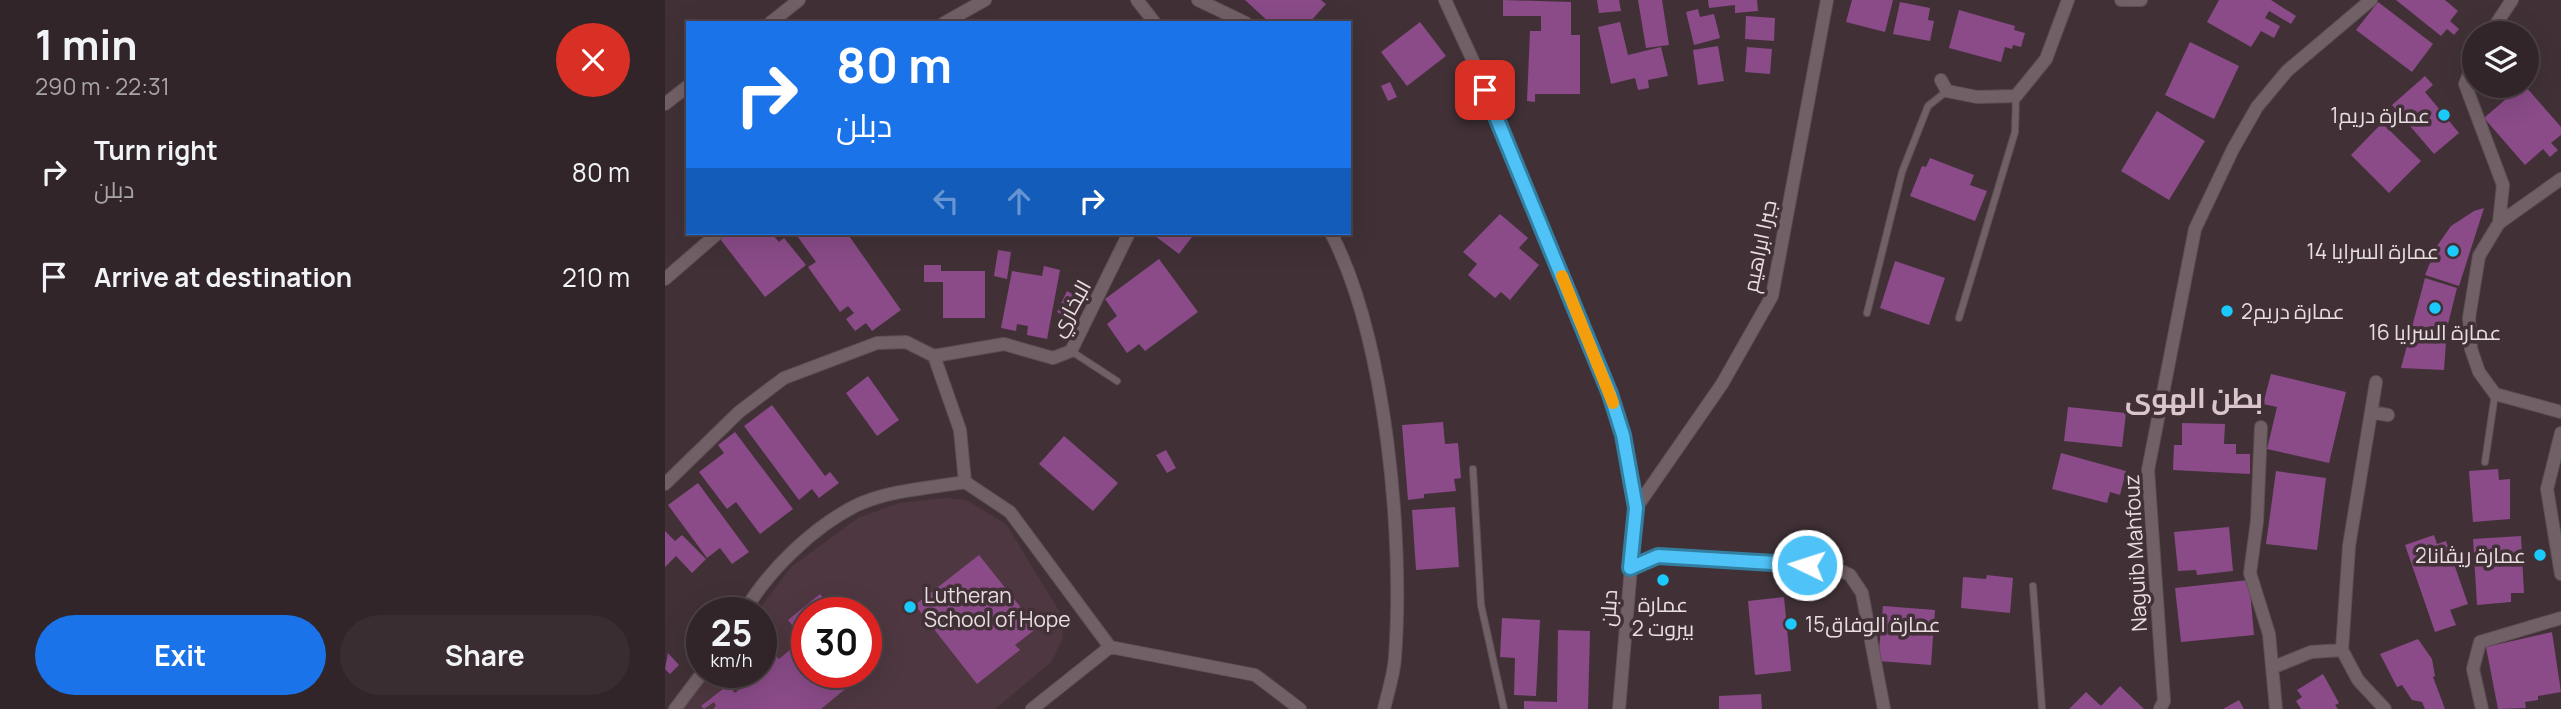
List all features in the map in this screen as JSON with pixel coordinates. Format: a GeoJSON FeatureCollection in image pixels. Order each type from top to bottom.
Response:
{"type":"FeatureCollection","features":[{"type":"Feature","properties":{"kind":"street"},"geometry":{"type":"LineString","coordinates":[[773,21],[799,0]]}},
{"type":"Feature","properties":{"kind":"street"},"geometry":{"type":"LineString","coordinates":[[948,21],[985,0]]}},
{"type":"Feature","properties":{"kind":"street"},"geometry":{"type":"LineString","coordinates":[[1137,0],[1153,21]]}},
{"type":"Feature","properties":{"kind":"street"},"geometry":{"type":"LineString","coordinates":[[1198,0],[1242,21]]}},
{"type":"Feature","properties":{"kind":"street","name":"دبلن"},"geometry":{"type":"LineString","coordinates":[[1445,0],[1475,65],[1610,394],[1623,435],[1636,508],[1619,709]]}},
{"type":"Feature","properties":{"kind":"street","name":"جبرا ابراهيم"},"geometry":{"type":"LineString","coordinates":[[1636,508],[1723,384],[1772,296],[1827,0]]}},
{"type":"Feature","properties":{"kind":"street"},"geometry":{"type":"LineString","coordinates":[[1944,85],[1977,97],[2016,96],[2046,60],[2068,0]]}},
{"type":"Feature","properties":{"kind":"street"},"geometry":{"type":"LineString","coordinates":[[2121,0],[2141,0]]}},
{"type":"Feature","properties":{"kind":"street","name":"Naguib Mahfouz"},"geometry":{"type":"LineString","coordinates":[[2160,709],[2164,701],[2148,470],[2195,229],[2257,107],[2287,71],[2371,0]]}},
{"type":"Feature","properties":{"kind":"street"},"geometry":{"type":"LineString","coordinates":[[2498,21],[2512,0]]}},
{"type":"Feature","properties":{"kind":"street"},"geometry":{"type":"LineString","coordinates":[[665,104],[686,88]]}},
{"type":"Feature","properties":{"kind":"street"},"geometry":{"type":"LineString","coordinates":[[2470,98],[2503,185],[2499,223]]}},
{"type":"Feature","properties":{"kind":"street"},"geometry":{"type":"LineString","coordinates":[[2561,179],[2499,223],[2479,256],[2469,318],[2470,349],[2479,372],[2495,394],[2561,412]]}},
{"type":"Feature","properties":{"kind":"street"},"geometry":{"type":"LineString","coordinates":[[665,279],[716,235]]}},
{"type":"Feature","properties":{"kind":"street","name":"البخاري"},"geometry":{"type":"LineString","coordinates":[[934,356],[1004,344],[1053,358],[1072,351],[1128,235]]}},
{"type":"Feature","properties":{"kind":"street"},"geometry":{"type":"LineString","coordinates":[[1332,235],[1340,251],[1363,323],[1391,479],[1397,582],[1395,660],[1384,709]]}},
{"type":"Feature","properties":{"kind":"street"},"geometry":{"type":"LineString","coordinates":[[665,484],[739,412],[784,378],[877,343],[906,342],[934,356],[960,430],[965,482]]}},
{"type":"Feature","properties":{"kind":"street"},"geometry":{"type":"LineString","coordinates":[[2376,382],[2349,546],[2342,650],[2358,680],[2385,709]]}},
{"type":"Feature","properties":{"kind":"street"},"geometry":{"type":"LineString","coordinates":[[2371,412],[2388,415]]}},
{"type":"Feature","properties":{"kind":"street"},"geometry":{"type":"LineString","coordinates":[[2261,427],[2257,521],[2250,573],[2269,634],[2276,709]]}},
{"type":"Feature","properties":{"kind":"street"},"geometry":{"type":"LineString","coordinates":[[2561,433],[2547,489],[2561,574]]}},
{"type":"Feature","properties":{"kind":"street"},"geometry":{"type":"LineString","coordinates":[[753,597],[785,561],[827,524],[856,505],[886,496],[965,482],[1010,512],[1110,647],[1255,675],[1300,709]]}},
{"type":"Feature","properties":{"kind":"street"},"geometry":{"type":"LineString","coordinates":[[1630,568],[1658,556],[1833,566],[1850,575],[1862,593],[1884,709]]}},
{"type":"Feature","properties":{"kind":"street"},"geometry":{"type":"LineString","coordinates":[[2482,709],[2473,669],[2480,642],[2561,618]]}},
{"type":"Feature","properties":{"kind":"street"},"geometry":{"type":"LineString","coordinates":[[1032,709],[1110,647]]}},
{"type":"Feature","properties":{"kind":"street"},"geometry":{"type":"LineString","coordinates":[[2274,667],[2311,652],[2342,650]]}},
{"type":"Feature","properties":{"kind":"street"},"geometry":{"type":"LineString","coordinates":[[675,709],[691,688]]}},
{"type":"Feature","properties":{"kind":"lane"},"geometry":{"type":"LineString","coordinates":[[1867,313],[1902,172],[1928,106],[1944,85]]}},
{"type":"Feature","properties":{"kind":"lane"},"geometry":{"type":"LineString","coordinates":[[1959,318],[2015,132],[2016,96]]}},
{"type":"Feature","properties":{"kind":"lane"},"geometry":{"type":"LineString","coordinates":[[1072,351],[1117,381]]}},
{"type":"Feature","properties":{"kind":"lane"},"geometry":{"type":"LineString","coordinates":[[2486,462],[2495,394]]}},
{"type":"Feature","properties":{"kind":"lane"},"geometry":{"type":"LineString","coordinates":[[1473,469],[1481,605],[1504,709]]}},
{"type":"Feature","properties":{"kind":"lane"},"geometry":{"type":"LineString","coordinates":[[2033,586],[2042,709]]}},
{"type":"Feature","properties":{"kind":"shaded area","name":"Lutheran School of Hope"},"geometry":{"type":"Polygon","coordinates":[[[946,498],[966,500],[1006,524],[1064,619],[1062,640],[1051,662],[995,709],[682,709],[698,688],[777,688],[777,597],[768,597],[791,567],[858,518],[899,503],[946,498]]]}},
{"type":"Feature","properties":{"kind":"building"},"geometry":{"type":"Polygon","coordinates":[[[1245,0],[1321,0],[1326,4],[1311,21],[1268,21],[1245,0]]]}},
{"type":"Feature","properties":{"kind":"building"},"geometry":{"type":"Polygon","coordinates":[[[1503,0],[1571,2],[1571,35],[1580,35],[1580,94],[1535,94],[1535,102],[1527,101],[1530,31],[1541,31],[1541,16],[1503,16],[1503,0]]]}},
{"type":"Feature","properties":{"kind":"building"},"geometry":{"type":"Polygon","coordinates":[[[1597,0],[1619,0],[1621,11],[1599,13],[1597,0]]]}},
{"type":"Feature","properties":{"kind":"building"},"geometry":{"type":"Polygon","coordinates":[[[1638,0],[1662,0],[1669,45],[1646,48],[1638,0]]]}},
{"type":"Feature","properties":{"kind":"building"},"geometry":{"type":"Polygon","coordinates":[[[1708,0],[1757,0],[1758,11],[1735,13],[1735,5],[1709,8],[1708,0]]]}},
{"type":"Feature","properties":{"kind":"building"},"geometry":{"type":"Polygon","coordinates":[[[1852,0],[1893,0],[1885,32],[1846,22],[1852,0]]]}},
{"type":"Feature","properties":{"kind":"building"},"geometry":{"type":"Polygon","coordinates":[[[2219,0],[2271,0],[2296,16],[2291,24],[2269,11],[2265,18],[2280,26],[2274,38],[2261,31],[2251,47],[2207,22],[2219,0]]]}},
{"type":"Feature","properties":{"kind":"building"},"geometry":{"type":"Polygon","coordinates":[[[2396,0],[2445,0],[2458,11],[2450,21],[2459,29],[2454,35],[2447,29],[2441,36],[2396,0]]]}},
{"type":"Feature","properties":{"kind":"building"},"geometry":{"type":"Polygon","coordinates":[[[1900,2],[1930,8],[1928,20],[1934,21],[1930,41],[1893,34],[1900,2]]]}},
{"type":"Feature","properties":{"kind":"building"},"geometry":{"type":"Polygon","coordinates":[[[2378,2],[2433,44],[2412,72],[2356,30],[2378,2]]]}},
{"type":"Feature","properties":{"kind":"building"},"geometry":{"type":"Polygon","coordinates":[[[1698,9],[1700,17],[1714,14],[1720,38],[1694,45],[1686,12],[1698,9]]]}},
{"type":"Feature","properties":{"kind":"building"},"geometry":{"type":"Polygon","coordinates":[[[1959,10],[2015,26],[2014,30],[2025,33],[2021,47],[2005,47],[2001,62],[1949,48],[1959,10]]]}},
{"type":"Feature","properties":{"kind":"building"},"geometry":{"type":"Polygon","coordinates":[[[1746,16],[1775,18],[1774,41],[1745,39],[1746,16]]]}},
{"type":"Feature","properties":{"kind":"building"},"geometry":{"type":"Polygon","coordinates":[[[1420,22],[1446,56],[1407,86],[1381,52],[1420,22]]]}},
{"type":"Feature","properties":{"kind":"building"},"geometry":{"type":"Polygon","coordinates":[[[1620,22],[1628,55],[1661,47],[1668,76],[1648,80],[1649,88],[1638,90],[1635,78],[1611,84],[1598,27],[1620,22]]]}},
{"type":"Feature","properties":{"kind":"building"},"geometry":{"type":"Polygon","coordinates":[[[2190,42],[2239,66],[2214,119],[2165,95],[2190,42]]]}},
{"type":"Feature","properties":{"kind":"building"},"geometry":{"type":"Polygon","coordinates":[[[1718,46],[1724,81],[1698,85],[1693,50],[1718,46]]]}},
{"type":"Feature","properties":{"kind":"building"},"geometry":{"type":"Polygon","coordinates":[[[1747,47],[1772,49],[1770,74],[1745,72],[1747,47]]]}},
{"type":"Feature","properties":{"kind":"building"},"geometry":{"type":"Polygon","coordinates":[[[2425,76],[2433,85],[2425,92],[2459,133],[2434,154],[2392,105],[2425,76]]]}},
{"type":"Feature","properties":{"kind":"building"},"geometry":{"type":"Polygon","coordinates":[[[1390,82],[1397,97],[1388,101],[1381,86],[1390,82]]]}},
{"type":"Feature","properties":{"kind":"building"},"geometry":{"type":"Polygon","coordinates":[[[2507,98],[2536,98],[2561,127],[2561,135],[2551,143],[2558,150],[2550,157],[2543,149],[2525,165],[2484,118],[2507,98]]]}},
{"type":"Feature","properties":{"kind":"building"},"geometry":{"type":"Polygon","coordinates":[[[2157,111],[2205,141],[2169,200],[2121,171],[2157,111]]]}},
{"type":"Feature","properties":{"kind":"building"},"geometry":{"type":"Polygon","coordinates":[[[2382,123],[2421,161],[2389,193],[2351,155],[2382,123]]]}},
{"type":"Feature","properties":{"kind":"building"},"geometry":{"type":"Polygon","coordinates":[[[1930,158],[1974,175],[1970,185],[1987,191],[1975,221],[1910,196],[1922,166],[1926,167],[1930,158]]]}},
{"type":"Feature","properties":{"kind":"building","name":"عمارة السرايا 14"},"geometry":{"type":"Polygon","coordinates":[[[2484,208],[2459,286],[2425,275],[2437,246],[2451,226],[2474,211],[2484,208]]]}},
{"type":"Feature","properties":{"kind":"building"},"geometry":{"type":"Polygon","coordinates":[[[1500,214],[1528,238],[1519,248],[1539,265],[1510,300],[1501,292],[1495,298],[1468,275],[1477,264],[1463,252],[1500,214]]]}},
{"type":"Feature","properties":{"kind":"building"},"geometry":{"type":"Polygon","coordinates":[[[717,235],[773,235],[779,242],[784,238],[806,265],[765,297],[717,235]]]}},
{"type":"Feature","properties":{"kind":"building"},"geometry":{"type":"Polygon","coordinates":[[[796,235],[848,235],[901,310],[872,331],[866,323],[855,331],[846,319],[854,313],[848,306],[840,312],[808,267],[816,262],[796,235]]]}},
{"type":"Feature","properties":{"kind":"building"},"geometry":{"type":"Polygon","coordinates":[[[1154,235],[1193,235],[1179,254],[1154,235]]]}},
{"type":"Feature","properties":{"kind":"building"},"geometry":{"type":"Polygon","coordinates":[[[998,250],[1011,252],[1007,279],[994,276],[998,250]]]}},
{"type":"Feature","properties":{"kind":"building"},"geometry":{"type":"Polygon","coordinates":[[[1159,259],[1198,312],[1145,351],[1139,344],[1127,353],[1107,324],[1117,316],[1105,299],[1159,259]]]}},
{"type":"Feature","properties":{"kind":"building"},"geometry":{"type":"Polygon","coordinates":[[[1895,261],[1945,278],[1929,325],[1880,308],[1895,261]]]}},
{"type":"Feature","properties":{"kind":"building"},"geometry":{"type":"Polygon","coordinates":[[[924,265],[941,265],[941,271],[985,271],[985,318],[943,318],[943,282],[924,282],[924,265]]]}},
{"type":"Feature","properties":{"kind":"building"},"geometry":{"type":"Polygon","coordinates":[[[1044,266],[1060,270],[1047,339],[1027,335],[1028,326],[1017,324],[1016,331],[1001,328],[1012,271],[1042,276],[1044,266]]]}},
{"type":"Feature","properties":{"kind":"building","name":"عمارة السرايا 16"},"geometry":{"type":"Polygon","coordinates":[[[2425,278],[2457,288],[2447,328],[2444,370],[2401,368],[2425,278]]]}},
{"type":"Feature","properties":{"kind":"building"},"geometry":{"type":"Polygon","coordinates":[[[1067,291],[1084,300],[1074,321],[1057,312],[1067,291]]]}},
{"type":"Feature","properties":{"kind":"building"},"geometry":{"type":"Polygon","coordinates":[[[2271,374],[2346,392],[2329,463],[2267,449],[2277,407],[2263,404],[2271,374]]]}},
{"type":"Feature","properties":{"kind":"building"},"geometry":{"type":"Polygon","coordinates":[[[868,376],[899,420],[877,436],[846,393],[868,376]]]}},
{"type":"Feature","properties":{"kind":"building"},"geometry":{"type":"Polygon","coordinates":[[[772,405],[825,476],[830,472],[839,483],[819,498],[812,489],[799,500],[744,426],[772,405]]]}},
{"type":"Feature","properties":{"kind":"building"},"geometry":{"type":"Polygon","coordinates":[[[2068,407],[2126,413],[2122,447],[2064,441],[2068,407]]]}},
{"type":"Feature","properties":{"kind":"building"},"geometry":{"type":"Polygon","coordinates":[[[1443,422],[1445,444],[1458,443],[1461,478],[1454,479],[1456,491],[1424,494],[1424,498],[1408,500],[1402,425],[1443,422]]]}},
{"type":"Feature","properties":{"kind":"building"},"geometry":{"type":"Polygon","coordinates":[[[2182,423],[2225,424],[2224,444],[2236,444],[2236,454],[2250,454],[2250,474],[2173,470],[2174,445],[2182,445],[2182,423]]]}},
{"type":"Feature","properties":{"kind":"building"},"geometry":{"type":"Polygon","coordinates":[[[735,432],[793,509],[760,534],[736,502],[727,509],[699,472],[724,453],[718,445],[735,432]]]}},
{"type":"Feature","properties":{"kind":"building"},"geometry":{"type":"Polygon","coordinates":[[[1064,436],[1118,483],[1093,511],[1039,464],[1064,436]]]}},
{"type":"Feature","properties":{"kind":"building"},"geometry":{"type":"Polygon","coordinates":[[[1166,450],[1176,468],[1167,473],[1156,455],[1166,450]]]}},
{"type":"Feature","properties":{"kind":"building"},"geometry":{"type":"Polygon","coordinates":[[[2061,453],[2126,471],[2120,495],[2110,492],[2107,503],[2052,489],[2061,453]]]}},
{"type":"Feature","properties":{"kind":"building"},"geometry":{"type":"Polygon","coordinates":[[[2498,469],[2499,480],[2510,479],[2510,519],[2473,522],[2469,471],[2498,469]]]}},
{"type":"Feature","properties":{"kind":"building"},"geometry":{"type":"Polygon","coordinates":[[[2276,471],[2326,478],[2317,550],[2266,544],[2276,471]]]}},
{"type":"Feature","properties":{"kind":"building"},"geometry":{"type":"Polygon","coordinates":[[[698,483],[749,552],[732,564],[720,548],[707,558],[668,505],[698,483]]]}},
{"type":"Feature","properties":{"kind":"building"},"geometry":{"type":"Polygon","coordinates":[[[1455,507],[1459,567],[1416,570],[1412,510],[1455,507]]]}},
{"type":"Feature","properties":{"kind":"building"},"geometry":{"type":"Polygon","coordinates":[[[2229,527],[2233,571],[2197,575],[2196,570],[2178,571],[2174,532],[2229,527]]]}},
{"type":"Feature","properties":{"kind":"building"},"geometry":{"type":"Polygon","coordinates":[[[665,531],[675,541],[682,535],[706,559],[692,573],[676,556],[665,567],[665,531]]]}},
{"type":"Feature","properties":{"kind":"building"},"geometry":{"type":"Polygon","coordinates":[[[2434,535],[2437,544],[2446,541],[2468,604],[2450,610],[2456,625],[2435,632],[2405,545],[2434,535]]]}},
{"type":"Feature","properties":{"kind":"building"},"geometry":{"type":"Polygon","coordinates":[[[2521,536],[2524,593],[2511,593],[2511,602],[2477,605],[2473,539],[2521,536]]]}},
{"type":"Feature","properties":{"kind":"building"},"geometry":{"type":"Polygon","coordinates":[[[979,555],[1037,628],[1015,645],[1020,650],[977,684],[915,605],[979,555]]]}},
{"type":"Feature","properties":{"kind":"building"},"geometry":{"type":"Polygon","coordinates":[[[1987,575],[2013,578],[2010,613],[1961,608],[1963,577],[1986,579],[1987,575]]]}},
{"type":"Feature","properties":{"kind":"building"},"geometry":{"type":"Polygon","coordinates":[[[2249,580],[2254,635],[2181,642],[2175,588],[2249,580]]]}},
{"type":"Feature","properties":{"kind":"building"},"geometry":{"type":"Polygon","coordinates":[[[1784,597],[1791,671],[1755,675],[1748,601],[1784,597]]]}},
{"type":"Feature","properties":{"kind":"building"},"geometry":{"type":"Polygon","coordinates":[[[1883,606],[1935,610],[1931,665],[1878,661],[1883,606]]]}},
{"type":"Feature","properties":{"kind":"building"},"geometry":{"type":"Polygon","coordinates":[[[1502,618],[1540,620],[1536,696],[1514,695],[1515,658],[1500,657],[1502,618]]]}},
{"type":"Feature","properties":{"kind":"building"},"geometry":{"type":"Polygon","coordinates":[[[1558,630],[1590,631],[1588,709],[1524,709],[1524,701],[1557,702],[1558,630]]]}},
{"type":"Feature","properties":{"kind":"building"},"geometry":{"type":"Polygon","coordinates":[[[2552,632],[2561,692],[2538,696],[2538,700],[2525,702],[2526,708],[2498,709],[2486,647],[2552,632]]]}},
{"type":"Feature","properties":{"kind":"building"},"geometry":{"type":"Polygon","coordinates":[[[2418,639],[2432,659],[2433,677],[2445,709],[2425,709],[2422,702],[2412,700],[2402,685],[2397,687],[2380,654],[2418,639]]]}},
{"type":"Feature","properties":{"kind":"building"},"geometry":{"type":"Polygon","coordinates":[[[791,649],[791,688],[847,688],[821,709],[713,709],[716,706],[714,702],[704,709],[701,706],[724,688],[731,688],[735,693],[741,688],[777,688],[777,657],[779,659],[791,649]]]}},
{"type":"Feature","properties":{"kind":"building"},"geometry":{"type":"Polygon","coordinates":[[[668,653],[679,665],[670,674],[665,669],[668,653]]]}},
{"type":"Feature","properties":{"kind":"building"},"geometry":{"type":"Polygon","coordinates":[[[2323,674],[2339,703],[2335,705],[2338,709],[2301,709],[2296,701],[2302,697],[2297,690],[2323,674]]]}},
{"type":"Feature","properties":{"kind":"building"},"geometry":{"type":"Polygon","coordinates":[[[2120,686],[2144,709],[2069,709],[2086,692],[2101,706],[2120,686]]]}},
{"type":"Feature","properties":{"kind":"building"},"geometry":{"type":"Polygon","coordinates":[[[1761,694],[1762,709],[1719,709],[1719,696],[1761,694]]]}},
{"type":"Feature","properties":{"kind":"building"},"geometry":{"type":"Polygon","coordinates":[[[2239,700],[2244,709],[2223,709],[2239,700]]]}},
{"type":"Feature","properties":{"kind":"slow traffic"},"geometry":{"type":"LineString","coordinates":[[1562,276],[1613,403]]}},
{"type":"Feature","properties":{"kind":"place","name":"عمارة دريم1"},"geometry":{"type":"Point","coordinates":[2444,115]}},
{"type":"Feature","properties":{"kind":"place","name":"عمارة السرايا 14"},"geometry":{"type":"Point","coordinates":[2453,251]}},
{"type":"Feature","properties":{"kind":"place","name":"عمارة السرايا 16"},"geometry":{"type":"Point","coordinates":[2435,308]}},
{"type":"Feature","properties":{"kind":"place","name":"عمارة دريم2"},"geometry":{"type":"Point","coordinates":[2227,311]}},
{"type":"Feature","properties":{"kind":"place","name":"عمارة ريڤانا2"},"geometry":{"type":"Point","coordinates":[2540,555]}},
{"type":"Feature","properties":{"kind":"place","name":"عمارة بيروت 2"},"geometry":{"type":"Point","coordinates":[1663,580]}},
{"type":"Feature","properties":{"kind":"place","name":"Lutheran School of Hope"},"geometry":{"type":"Point","coordinates":[910,607]}},
{"type":"Feature","properties":{"kind":"place","name":"عمارة الوفاق15"},"geometry":{"type":"Point","coordinates":[1791,624]}},
{"type":"Feature","properties":{"kind":"district","name":"بطن الهوى"},"geometry":{"type":"Point","coordinates":[2194,397]}},
{"type":"Feature","properties":{"kind":"route"},"geometry":{"type":"LineString","coordinates":[[1485,90],[1610,394],[1623,435],[1636,508],[1630,568],[1658,556],[1807,565]]}}]}
